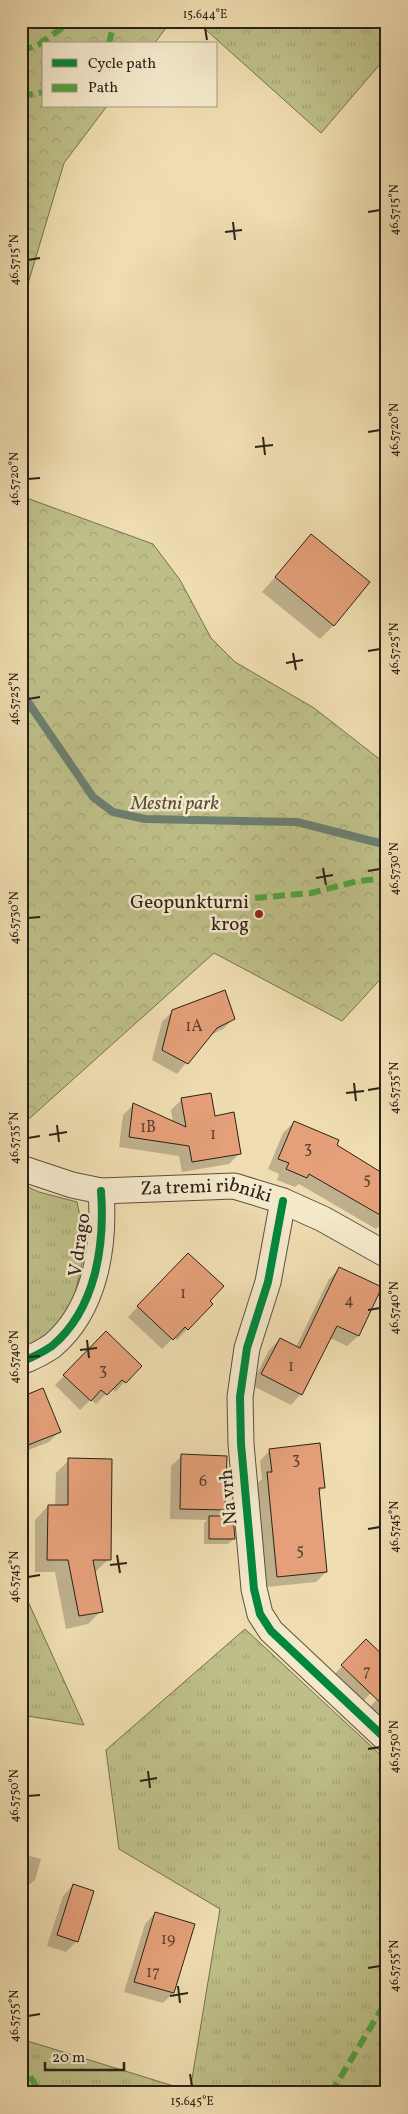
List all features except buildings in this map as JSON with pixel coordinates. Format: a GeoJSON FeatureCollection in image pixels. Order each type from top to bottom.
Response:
{"type":"FeatureCollection","features":[{"type":"Feature","properties":{"kind":"street","name":"Za tremi ribniki"},"geometry":{"type":"LineString","coordinates":[[21,1168],[72,1185],[101,1191],[234,1186],[283,1201],[323,1219],[387,1255]]}},
{"type":"Feature","properties":{"kind":"street","name":"V drago"},"geometry":{"type":"LineString","coordinates":[[21,1362],[51,1346],[80,1311],[94,1280],[103,1220],[101,1191]]}},
{"type":"Feature","properties":{"kind":"street","name":"Na vrh"},"geometry":{"type":"LineString","coordinates":[[283,1201],[268,1282],[247,1348],[240,1390],[240,1444],[254,1589],[260,1614],[270,1632],[387,1740]]}},
{"type":"Feature","properties":{"kind":"green space"},"geometry":{"type":"Polygon","coordinates":[[[21,21],[171,21],[155,42],[42,42],[42,108],[105,108],[64,163],[21,307],[21,21]]]}},
{"type":"Feature","properties":{"kind":"green space"},"geometry":{"type":"Polygon","coordinates":[[[196,21],[387,21],[387,56],[321,133],[196,21]]]}},
{"type":"Feature","properties":{"kind":"green space","name":"Mestni park"},"geometry":{"type":"Polygon","coordinates":[[[21,496],[153,544],[180,580],[211,638],[235,662],[314,708],[387,765],[387,972],[342,1021],[214,953],[21,1126],[21,496]]]}},
{"type":"Feature","properties":{"kind":"green space"},"geometry":{"type":"Polygon","coordinates":[[[21,1184],[39,1192],[77,1202],[86,1246],[74,1298],[58,1328],[21,1350],[21,1184]]]}},
{"type":"Feature","properties":{"kind":"green space"},"geometry":{"type":"Polygon","coordinates":[[[21,1586],[84,1725],[21,1715],[21,1586]]]}},
{"type":"Feature","properties":{"kind":"green space"},"geometry":{"type":"Polygon","coordinates":[[[245,1629],[387,1761],[387,2093],[21,2093],[21,2039],[190,2091],[220,1909],[119,1849],[106,1750],[245,1629]]]}},
{"type":"Feature","properties":{"kind":"waterway"},"geometry":{"type":"LineString","coordinates":[[21,692],[93,797],[113,812],[145,819],[297,822],[387,845]]}},
{"type":"Feature","properties":{"kind":"marked path"},"geometry":{"type":"LineString","coordinates":[[42,42],[72,21]]}},
{"type":"Feature","properties":{"kind":"marked path"},"geometry":{"type":"LineString","coordinates":[[109,42],[114,21]]}},
{"type":"Feature","properties":{"kind":"marked path"},"geometry":{"type":"LineString","coordinates":[[21,51],[42,42]]}},
{"type":"Feature","properties":{"kind":"marked path"},"geometry":{"type":"LineString","coordinates":[[21,96],[42,92]]}},
{"type":"Feature","properties":{"kind":"marked path"},"geometry":{"type":"LineString","coordinates":[[255,898],[311,893],[358,881],[387,878]]}},
{"type":"Feature","properties":{"kind":"marked path"},"geometry":{"type":"LineString","coordinates":[[331,2093],[387,2000]]}},
{"type":"Feature","properties":{"kind":"marked path"},"geometry":{"type":"LineString","coordinates":[[21,2061],[40,2093]]}},
{"type":"Feature","properties":{"kind":"cycle path"},"geometry":{"type":"LineString","coordinates":[[21,1362],[52,1346],[67,1331],[79,1314],[88,1295],[99,1254],[102,1212],[101,1191]]}},
{"type":"Feature","properties":{"kind":"cycle path"},"geometry":{"type":"LineString","coordinates":[[283,1201],[268,1282],[247,1348],[240,1397],[241,1444],[254,1589],[260,1614],[271,1631],[387,1740]]}},
{"type":"Feature","properties":{"kind":"place","name":"Geopunkturni krog"},"geometry":{"type":"Point","coordinates":[259,914]}}]}
